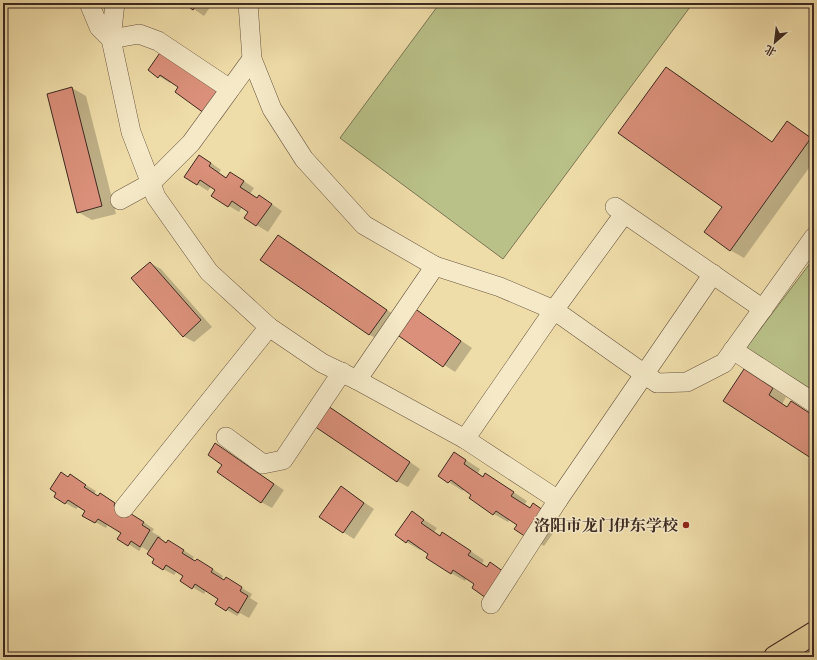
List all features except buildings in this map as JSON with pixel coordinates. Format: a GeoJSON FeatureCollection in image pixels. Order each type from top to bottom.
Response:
{"type":"FeatureCollection","features":[{"type":"Feature","properties":{"kind":"main road"},"geometry":{"type":"LineString","coordinates":[[775,657],[814,633]]}},
{"type":"Feature","properties":{"kind":"street"},"geometry":{"type":"LineString","coordinates":[[89,3],[99,27],[111,39]]}},
{"type":"Feature","properties":{"kind":"street"},"geometry":{"type":"LineString","coordinates":[[115,3],[111,39],[131,132],[156,197],[208,272],[270,327],[322,362],[465,439],[558,500]]}},
{"type":"Feature","properties":{"kind":"street"},"geometry":{"type":"LineString","coordinates":[[248,3],[252,59],[272,109],[304,159],[364,225],[435,266],[500,287],[554,310],[657,383],[687,382],[724,363],[811,247]]}},
{"type":"Feature","properties":{"kind":"street"},"geometry":{"type":"LineString","coordinates":[[111,39],[139,34],[158,41],[230,89]]}},
{"type":"Feature","properties":{"kind":"street"},"geometry":{"type":"LineString","coordinates":[[120,200],[151,183],[191,143],[252,59]]}},
{"type":"Feature","properties":{"kind":"street"},"geometry":{"type":"LineString","coordinates":[[465,439],[554,310],[619,210],[763,309]]}},
{"type":"Feature","properties":{"kind":"street"},"geometry":{"type":"LineString","coordinates":[[226,437],[263,464],[283,460],[435,266]]}},
{"type":"Feature","properties":{"kind":"street"},"geometry":{"type":"LineString","coordinates":[[490,604],[558,500],[712,274]]}},
{"type":"Feature","properties":{"kind":"street"},"geometry":{"type":"LineString","coordinates":[[124,508],[270,327]]}},
{"type":"Feature","properties":{"kind":"street"},"geometry":{"type":"LineString","coordinates":[[733,350],[814,403]]}},
{"type":"Feature","properties":{"kind":"green space"},"geometry":{"type":"Polygon","coordinates":[[[440,3],[693,3],[503,259],[340,138],[440,3]]]}},
{"type":"Feature","properties":{"kind":"green space"},"geometry":{"type":"Polygon","coordinates":[[[814,258],[814,391],[746,348],[814,258]]]}},
{"type":"Feature","properties":{"kind":"place","name":"洛阳市龙门伊东学校"},"geometry":{"type":"Point","coordinates":[686,525]}}]}
